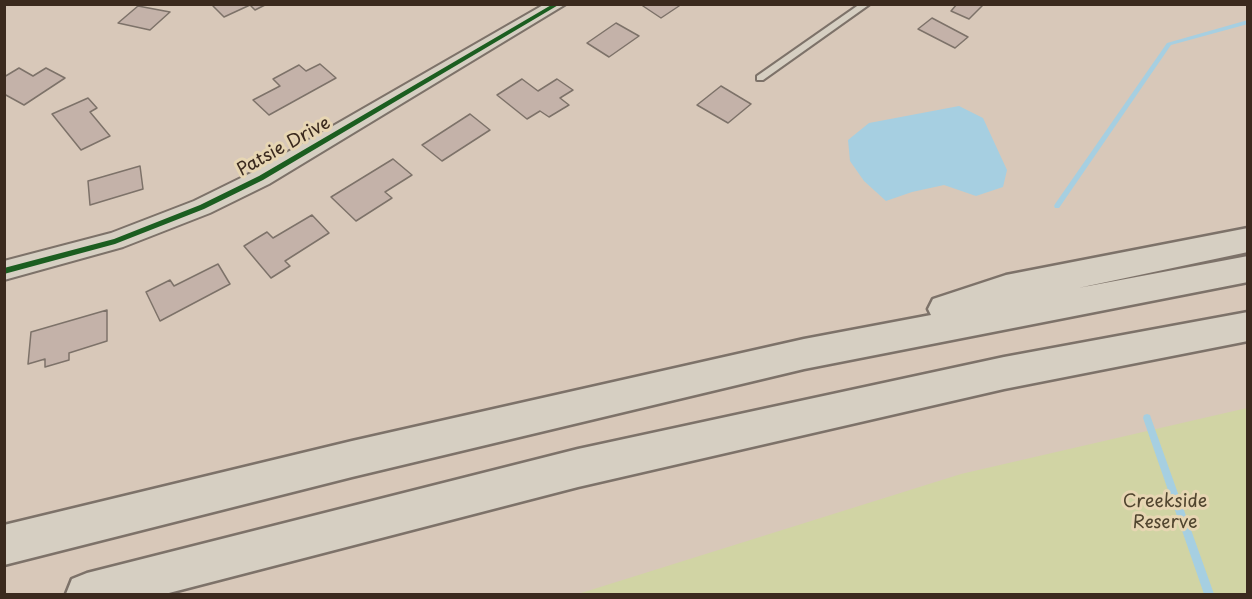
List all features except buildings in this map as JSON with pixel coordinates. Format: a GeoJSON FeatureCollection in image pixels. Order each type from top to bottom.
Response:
{"type":"FeatureCollection","features":[{"type":"Feature","properties":{"kind":"highway"},"geometry":{"type":"LineString","coordinates":[[804,354],[1006,289],[1248,240]]}},
{"type":"Feature","properties":{"kind":"highway"},"geometry":{"type":"LineString","coordinates":[[4,545],[352,459],[804,354],[1248,269]]}},
{"type":"Feature","properties":{"kind":"highway"},"geometry":{"type":"LineString","coordinates":[[87,594],[578,468],[1004,373],[1248,326]]}},
{"type":"Feature","properties":{"kind":"highway"},"geometry":{"type":"LineString","coordinates":[[1155,344],[1248,336]]}},
{"type":"Feature","properties":{"kind":"street","name":"Patsie Drive"},"geometry":{"type":"LineString","coordinates":[[4,271],[115,241],[202,207],[252,183],[558,4]]}},
{"type":"Feature","properties":{"kind":"lane"},"geometry":{"type":"LineString","coordinates":[[760,78],[866,4]]}},
{"type":"Feature","properties":{"kind":"green space","name":"Creekside Reserve"},"geometry":{"type":"Polygon","coordinates":[[[1247,408],[1247,594],[578,594],[961,474],[1247,408]]]}},
{"type":"Feature","properties":{"kind":"water"},"geometry":{"type":"Polygon","coordinates":[[[959,106],[983,118],[1007,170],[1003,187],[976,196],[944,185],[886,201],[864,181],[850,161],[848,140],[869,123],[959,106]]]}},
{"type":"Feature","properties":{"kind":"waterway"},"geometry":{"type":"LineString","coordinates":[[1057,206],[1169,44],[1248,22]]}},
{"type":"Feature","properties":{"kind":"waterway"},"geometry":{"type":"LineString","coordinates":[[1147,418],[1209,594]]}},
{"type":"Feature","properties":{"kind":"cycle path"},"geometry":{"type":"LineString","coordinates":[[4,271],[115,241],[202,207],[261,178],[558,4]]}}]}
